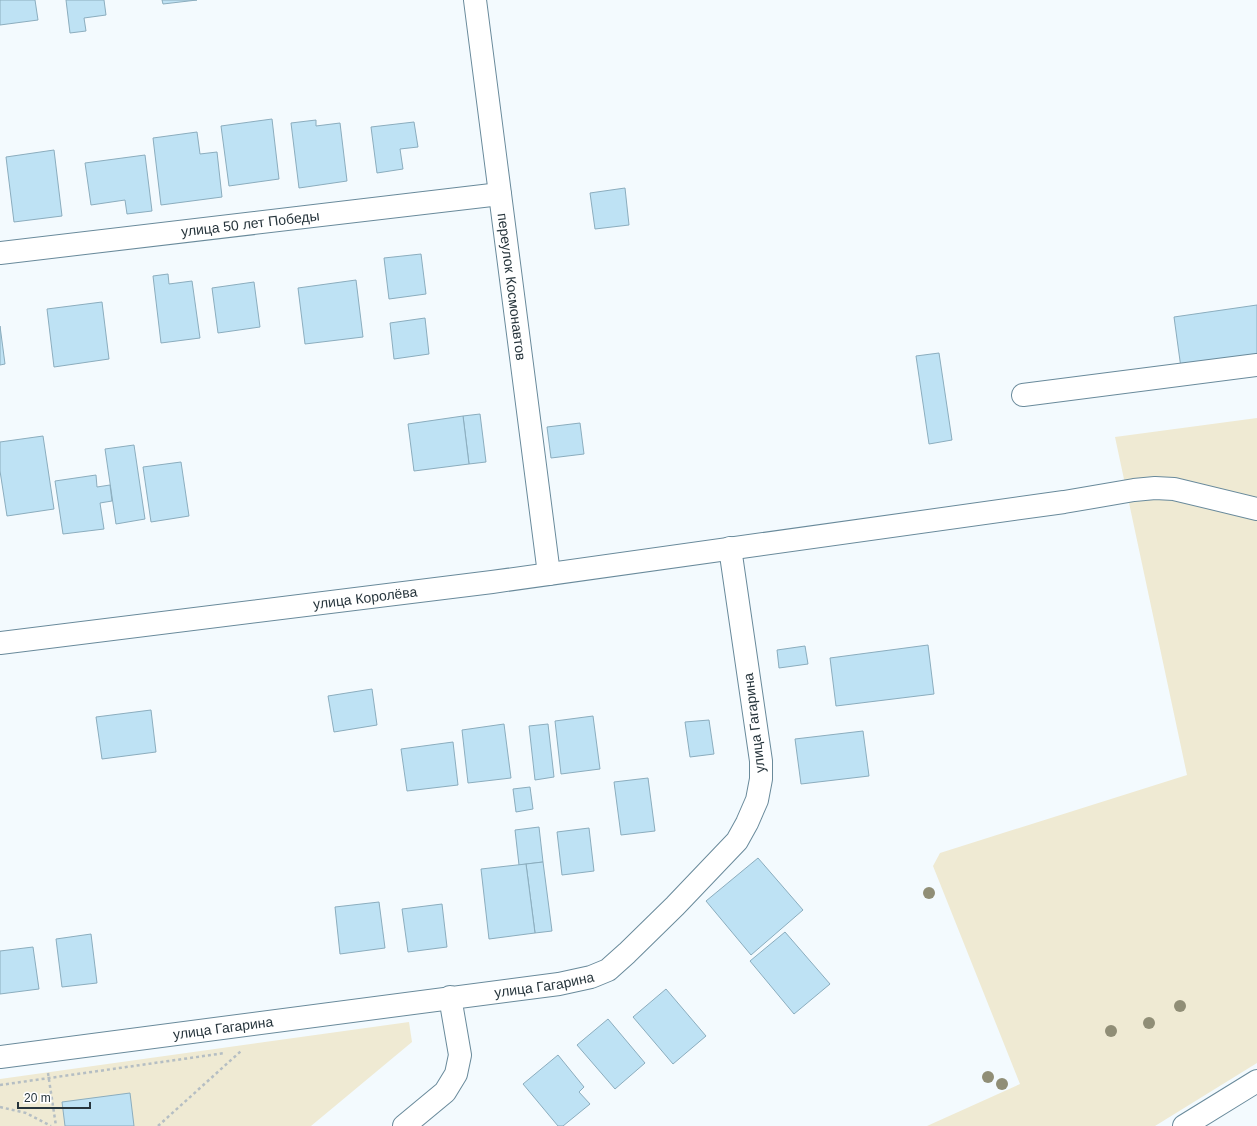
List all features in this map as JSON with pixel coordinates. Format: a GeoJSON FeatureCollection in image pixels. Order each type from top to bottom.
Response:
{"type":"FeatureCollection","features":[{"type":"Feature","properties":{"kind":"street","name":"переулок Космонавтов"},"geometry":{"type":"LineString","coordinates":[[475,0],[549,574]]}},
{"type":"Feature","properties":{"kind":"street","name":"улица 50 лет Победы"},"geometry":{"type":"LineString","coordinates":[[0,253],[500,194]]}},
{"type":"Feature","properties":{"kind":"street"},"geometry":{"type":"LineString","coordinates":[[1023,396],[1257,365]]}},
{"type":"Feature","properties":{"kind":"street","name":"улица Королёва"},"geometry":{"type":"LineString","coordinates":[[0,643],[549,574],[1064,502],[1148,488],[1174,489],[1257,509]]}},
{"type":"Feature","properties":{"kind":"street","name":"улица Гагарина"},"geometry":{"type":"LineString","coordinates":[[0,1056],[559,984],[591,977],[608,970],[675,906],[737,841],[748,823],[757,800],[761,779],[761,761],[730,548]]}},
{"type":"Feature","properties":{"kind":"street"},"geometry":{"type":"LineString","coordinates":[[404,1126],[445,1092],[456,1074],[460,1055],[450,997]]}},
{"type":"Feature","properties":{"kind":"street"},"geometry":{"type":"LineString","coordinates":[[1184,1126],[1257,1081]]}},
{"type":"Feature","properties":{"kind":"path"},"geometry":{"type":"LineString","coordinates":[[45,1050],[56,1126]]}},
{"type":"Feature","properties":{"kind":"path"},"geometry":{"type":"LineString","coordinates":[[158,1126],[241,1051]]}},
{"type":"Feature","properties":{"kind":"path"},"geometry":{"type":"LineString","coordinates":[[0,1107],[26,1113],[51,1126]]}},
{"type":"Feature","properties":{"kind":"shaded area"},"geometry":{"type":"Polygon","coordinates":[[[1257,418],[1257,1063],[1155,1126],[927,1126],[1020,1084],[933,866],[940,853],[1187,775],[1115,437],[1257,418]]]}},
{"type":"Feature","properties":{"kind":"shaded area"},"geometry":{"type":"Polygon","coordinates":[[[409,1022],[412,1042],[311,1126],[0,1126],[0,1079],[409,1022]]]}},
{"type":"Feature","properties":{"kind":"building"},"geometry":{"type":"Polygon","coordinates":[[[0,0],[35,0],[38,20],[0,25],[0,0]]]}},
{"type":"Feature","properties":{"kind":"building"},"geometry":{"type":"Polygon","coordinates":[[[66,0],[104,0],[106,15],[84,18],[86,31],[70,33],[66,0]]]}},
{"type":"Feature","properties":{"kind":"building"},"geometry":{"type":"Polygon","coordinates":[[[162,0],[197,0],[163,4],[162,0]]]}},
{"type":"Feature","properties":{"kind":"building"},"geometry":{"type":"Polygon","coordinates":[[[272,119],[279,179],[229,186],[221,126],[272,119]]]}},
{"type":"Feature","properties":{"kind":"building"},"geometry":{"type":"Polygon","coordinates":[[[316,120],[316,126],[340,123],[347,181],[299,188],[291,123],[316,120]]]}},
{"type":"Feature","properties":{"kind":"building"},"geometry":{"type":"Polygon","coordinates":[[[414,122],[418,147],[400,149],[403,169],[377,173],[371,127],[414,122]]]}},
{"type":"Feature","properties":{"kind":"building"},"geometry":{"type":"Polygon","coordinates":[[[197,132],[200,154],[217,152],[222,197],[161,205],[153,138],[197,132]]]}},
{"type":"Feature","properties":{"kind":"building"},"geometry":{"type":"Polygon","coordinates":[[[54,150],[62,216],[14,222],[6,157],[54,150]]]}},
{"type":"Feature","properties":{"kind":"building"},"geometry":{"type":"Polygon","coordinates":[[[145,155],[152,211],[127,214],[125,200],[91,205],[85,163],[145,155]]]}},
{"type":"Feature","properties":{"kind":"building"},"geometry":{"type":"Polygon","coordinates":[[[625,188],[629,225],[595,229],[590,193],[625,188]]]}},
{"type":"Feature","properties":{"kind":"building"},"geometry":{"type":"Polygon","coordinates":[[[421,254],[426,294],[389,299],[384,258],[421,254]]]}},
{"type":"Feature","properties":{"kind":"building"},"geometry":{"type":"Polygon","coordinates":[[[168,274],[169,284],[192,281],[200,338],[161,343],[153,276],[168,274]]]}},
{"type":"Feature","properties":{"kind":"building"},"geometry":{"type":"Polygon","coordinates":[[[356,280],[363,337],[305,344],[298,288],[356,280]]]}},
{"type":"Feature","properties":{"kind":"building"},"geometry":{"type":"Polygon","coordinates":[[[254,282],[260,327],[218,333],[212,288],[254,282]]]}},
{"type":"Feature","properties":{"kind":"building"},"geometry":{"type":"Polygon","coordinates":[[[102,302],[109,359],[54,367],[47,309],[102,302]]]}},
{"type":"Feature","properties":{"kind":"building"},"geometry":{"type":"Polygon","coordinates":[[[1257,305],[1257,357],[1181,368],[1174,317],[1257,305]]]}},
{"type":"Feature","properties":{"kind":"building"},"geometry":{"type":"Polygon","coordinates":[[[425,318],[429,354],[394,359],[390,323],[425,318]]]}},
{"type":"Feature","properties":{"kind":"building"},"geometry":{"type":"Polygon","coordinates":[[[0,326],[5,364],[0,365],[0,326]]]}},
{"type":"Feature","properties":{"kind":"building"},"geometry":{"type":"Polygon","coordinates":[[[939,353],[952,440],[929,444],[916,356],[939,353]]]}},
{"type":"Feature","properties":{"kind":"building"},"geometry":{"type":"Polygon","coordinates":[[[480,414],[486,462],[469,464],[463,416],[480,414]]]}},
{"type":"Feature","properties":{"kind":"building"},"geometry":{"type":"Polygon","coordinates":[[[463,416],[469,464],[414,471],[408,424],[463,416]]]}},
{"type":"Feature","properties":{"kind":"building"},"geometry":{"type":"Polygon","coordinates":[[[580,423],[584,454],[551,458],[547,427],[580,423]]]}},
{"type":"Feature","properties":{"kind":"building"},"geometry":{"type":"Polygon","coordinates":[[[43,436],[54,509],[7,516],[0,471],[0,442],[43,436]]]}},
{"type":"Feature","properties":{"kind":"building"},"geometry":{"type":"Polygon","coordinates":[[[134,445],[145,519],[116,524],[105,449],[134,445]]]}},
{"type":"Feature","properties":{"kind":"building"},"geometry":{"type":"Polygon","coordinates":[[[181,462],[189,516],[151,522],[143,467],[181,462]]]}},
{"type":"Feature","properties":{"kind":"building"},"geometry":{"type":"Polygon","coordinates":[[[96,475],[97,487],[110,485],[112,501],[100,503],[104,529],[63,534],[55,481],[96,475]]]}},
{"type":"Feature","properties":{"kind":"building"},"geometry":{"type":"Polygon","coordinates":[[[928,645],[934,694],[836,706],[830,658],[928,645]]]}},
{"type":"Feature","properties":{"kind":"building"},"geometry":{"type":"Polygon","coordinates":[[[805,646],[808,664],[779,668],[777,650],[805,646]]]}},
{"type":"Feature","properties":{"kind":"building"},"geometry":{"type":"Polygon","coordinates":[[[372,689],[377,725],[334,732],[328,696],[372,689]]]}},
{"type":"Feature","properties":{"kind":"building"},"geometry":{"type":"Polygon","coordinates":[[[151,710],[156,752],[102,759],[96,717],[151,710]]]}},
{"type":"Feature","properties":{"kind":"building"},"geometry":{"type":"Polygon","coordinates":[[[593,716],[600,769],[561,774],[555,721],[593,716]]]}},
{"type":"Feature","properties":{"kind":"building"},"geometry":{"type":"Polygon","coordinates":[[[709,720],[714,754],[690,757],[685,722],[709,720]]]}},
{"type":"Feature","properties":{"kind":"building"},"geometry":{"type":"Polygon","coordinates":[[[504,724],[511,778],[468,783],[462,730],[504,724]]]}},
{"type":"Feature","properties":{"kind":"building"},"geometry":{"type":"Polygon","coordinates":[[[548,724],[554,777],[535,780],[529,726],[548,724]]]}},
{"type":"Feature","properties":{"kind":"building"},"geometry":{"type":"Polygon","coordinates":[[[863,731],[869,776],[801,784],[795,739],[863,731]]]}},
{"type":"Feature","properties":{"kind":"building"},"geometry":{"type":"Polygon","coordinates":[[[453,742],[458,785],[407,791],[401,749],[453,742]]]}},
{"type":"Feature","properties":{"kind":"building"},"geometry":{"type":"Polygon","coordinates":[[[648,778],[655,831],[621,835],[614,782],[648,778]]]}},
{"type":"Feature","properties":{"kind":"building"},"geometry":{"type":"Polygon","coordinates":[[[530,787],[533,809],[516,812],[513,789],[530,787]]]}},
{"type":"Feature","properties":{"kind":"building"},"geometry":{"type":"Polygon","coordinates":[[[539,827],[543,862],[519,865],[515,830],[539,827]]]}},
{"type":"Feature","properties":{"kind":"building"},"geometry":{"type":"Polygon","coordinates":[[[589,828],[594,871],[562,875],[557,832],[589,828]]]}},
{"type":"Feature","properties":{"kind":"building"},"geometry":{"type":"Polygon","coordinates":[[[758,858],[803,910],[751,955],[706,901],[758,858]]]}},
{"type":"Feature","properties":{"kind":"building"},"geometry":{"type":"Polygon","coordinates":[[[543,862],[552,931],[535,933],[526,864],[543,862]]]}},
{"type":"Feature","properties":{"kind":"building"},"geometry":{"type":"Polygon","coordinates":[[[526,864],[535,933],[489,939],[481,869],[526,864]]]}},
{"type":"Feature","properties":{"kind":"building"},"geometry":{"type":"Polygon","coordinates":[[[379,902],[385,948],[340,954],[335,907],[379,902]]]}},
{"type":"Feature","properties":{"kind":"building"},"geometry":{"type":"Polygon","coordinates":[[[442,904],[447,947],[408,952],[402,909],[442,904]]]}},
{"type":"Feature","properties":{"kind":"building"},"geometry":{"type":"Polygon","coordinates":[[[785,932],[830,984],[794,1014],[750,961],[785,932]]]}},
{"type":"Feature","properties":{"kind":"building"},"geometry":{"type":"Polygon","coordinates":[[[91,934],[97,983],[62,987],[56,939],[91,934]]]}},
{"type":"Feature","properties":{"kind":"building"},"geometry":{"type":"Polygon","coordinates":[[[33,947],[39,989],[0,994],[0,951],[33,947]]]}},
{"type":"Feature","properties":{"kind":"building"},"geometry":{"type":"Polygon","coordinates":[[[666,989],[706,1036],[673,1064],[633,1017],[666,989]]]}},
{"type":"Feature","properties":{"kind":"building"},"geometry":{"type":"Polygon","coordinates":[[[608,1019],[645,1063],[615,1089],[577,1045],[608,1019]]]}},
{"type":"Feature","properties":{"kind":"building"},"geometry":{"type":"Polygon","coordinates":[[[558,1055],[584,1087],[579,1092],[590,1104],[563,1126],[558,1126],[523,1084],[558,1055]]]}},
{"type":"Feature","properties":{"kind":"building"},"geometry":{"type":"Polygon","coordinates":[[[130,1093],[134,1126],[65,1126],[62,1102],[130,1093]]]}}]}
